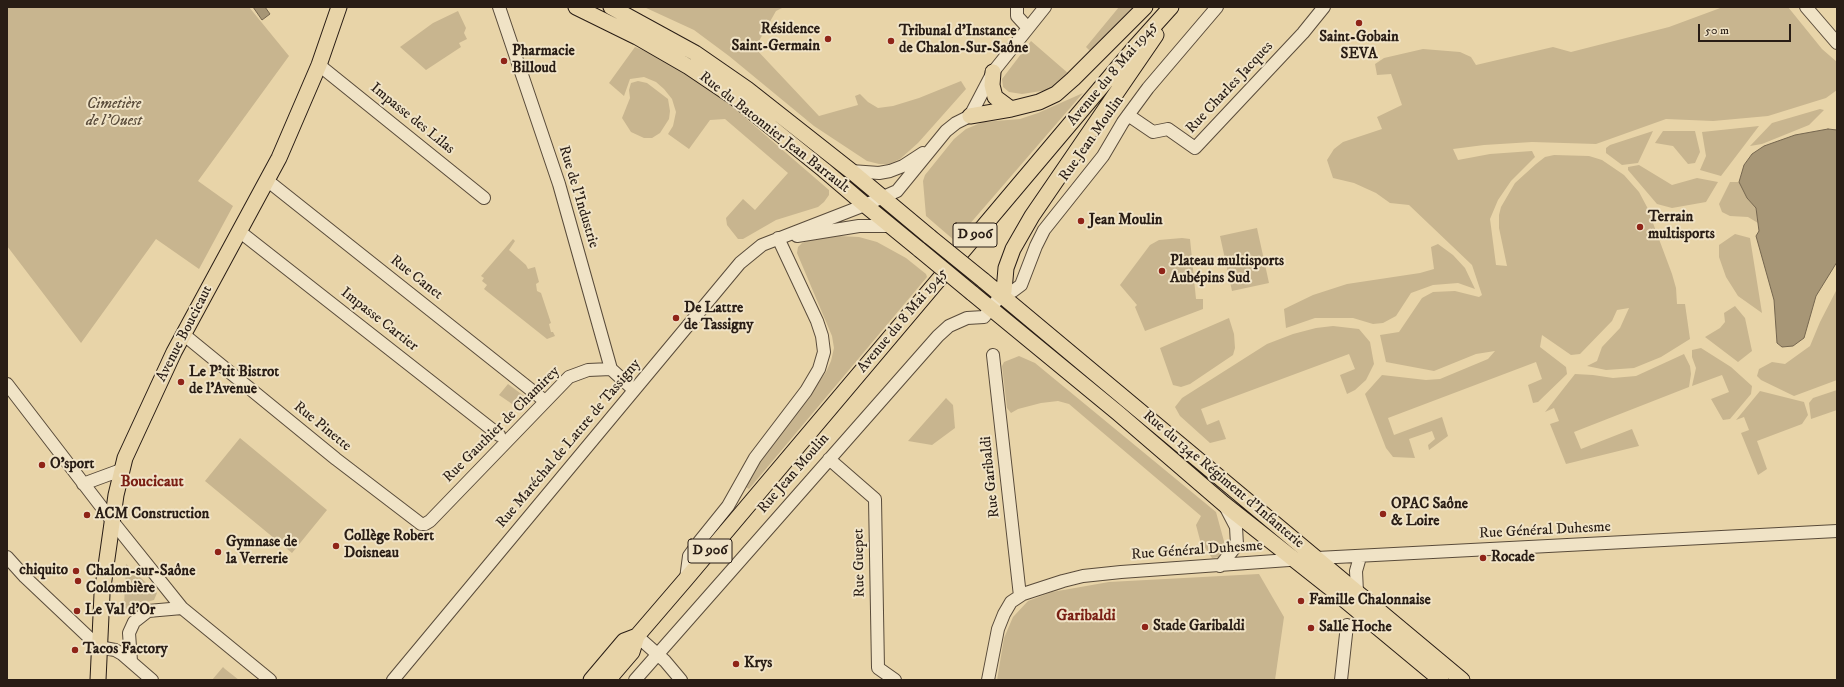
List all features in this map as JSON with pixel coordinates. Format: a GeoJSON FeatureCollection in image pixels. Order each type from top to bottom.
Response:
{"type":"FeatureCollection","features":[{"type":"Feature","properties":{"kind":"main road","name":"Avenue Boucicaut"},"geometry":{"type":"LineString","coordinates":[[98,680],[102,594],[109,517],[121,470],[130,446],[183,334],[268,181],[319,65],[339,7]]}},
{"type":"Feature","properties":{"kind":"main road","name":"Rue du Batonnier Jean Barrault"},"geometry":{"type":"LineString","coordinates":[[576,7],[637,37],[689,67],[735,98],[824,170],[864,206],[891,226],[972,293]]}},
{"type":"Feature","properties":{"kind":"main road","name":"Rue du Batonnier Jean Barrault"},"geometry":{"type":"LineString","coordinates":[[611,7],[695,53],[747,89],[851,171],[983,280]]}},
{"type":"Feature","properties":{"kind":"main road"},"geometry":{"type":"LineString","coordinates":[[970,116],[1011,109],[1039,102],[1056,94],[1073,79],[1144,7]]}},
{"type":"Feature","properties":{"kind":"main road","name":"Avenue du 8 Mai 1945"},"geometry":{"type":"LineString","coordinates":[[608,680],[632,652],[637,636],[1135,47],[1171,7]]}},
{"type":"Feature","properties":{"kind":"main road"},"geometry":{"type":"LineString","coordinates":[[1002,293],[1006,268],[1013,249],[1032,216],[1175,7]]}},
{"type":"Feature","properties":{"kind":"main road"},"geometry":{"type":"LineString","coordinates":[[993,72],[992,85],[995,98],[1011,109]]}},
{"type":"Feature","properties":{"kind":"main road","name":"Rue du 134e Régiment d'Infanterie"},"geometry":{"type":"LineString","coordinates":[[983,280],[1002,293],[1236,492],[1462,680]]}},
{"type":"Feature","properties":{"kind":"main road","name":"Rue du 134e Régiment d'Infanterie"},"geometry":{"type":"LineString","coordinates":[[972,293],[987,313],[1014,329],[1118,413],[1224,504],[1441,680]]}},
{"type":"Feature","properties":{"kind":"main road","name":"Avenue du 8 Mai 1945"},"geometry":{"type":"LineString","coordinates":[[591,680],[624,641],[637,636]]}},
{"type":"Feature","properties":{"kind":"street","name":"Rue de l'Industrie"},"geometry":{"type":"LineString","coordinates":[[500,7],[559,184],[612,369]]}},
{"type":"Feature","properties":{"kind":"street"},"geometry":{"type":"LineString","coordinates":[[1017,7],[1018,16],[1028,28]]}},
{"type":"Feature","properties":{"kind":"street"},"geometry":{"type":"LineString","coordinates":[[778,238],[864,206],[896,191],[934,145],[956,123],[970,116],[993,72],[1045,7]]}},
{"type":"Feature","properties":{"kind":"street","name":"Rue Jean Moulin"},"geometry":{"type":"LineString","coordinates":[[1002,293],[1013,291],[1021,285],[1036,246],[1044,230],[1099,161],[1128,115],[1148,88],[1217,7]]}},
{"type":"Feature","properties":{"kind":"street","name":"Rue Charles Jacques"},"geometry":{"type":"LineString","coordinates":[[1128,115],[1153,132],[1168,129],[1196,148],[1303,32],[1324,7]]}},
{"type":"Feature","properties":{"kind":"street"},"geometry":{"type":"LineString","coordinates":[[1806,7],[1837,43]]}},
{"type":"Feature","properties":{"kind":"street","name":"Impasse des Lilas"},"geometry":{"type":"LineString","coordinates":[[319,65],[484,198]]}},
{"type":"Feature","properties":{"kind":"street"},"geometry":{"type":"LineString","coordinates":[[851,171],[879,173],[890,171],[903,166],[934,145]]}},
{"type":"Feature","properties":{"kind":"street","name":"Rue Canet"},"geometry":{"type":"LineString","coordinates":[[268,181],[545,401]]}},
{"type":"Feature","properties":{"kind":"street"},"geometry":{"type":"LineString","coordinates":[[778,238],[860,226],[891,226]]}},
{"type":"Feature","properties":{"kind":"street","name":"Impasse Cartier"},"geometry":{"type":"LineString","coordinates":[[239,231],[499,435]]}},
{"type":"Feature","properties":{"kind":"street","name":"D 906"},"geometry":{"type":"LineString","coordinates":[[686,579],[689,556],[728,506],[755,458],[806,391],[819,369],[824,352],[822,336],[817,321],[778,238]]}},
{"type":"Feature","properties":{"kind":"street","name":"Rue Maréchal de Lattre de Tassigny"},"geometry":{"type":"LineString","coordinates":[[393,680],[740,263],[762,245],[778,238]]}},
{"type":"Feature","properties":{"kind":"street"},"geometry":{"type":"LineString","coordinates":[[987,313],[1002,293]]}},
{"type":"Feature","properties":{"kind":"street","name":"Rue Jean Moulin"},"geometry":{"type":"LineString","coordinates":[[635,680],[938,336],[949,326],[967,318],[987,313]]}},
{"type":"Feature","properties":{"kind":"street","name":"Rue Pinette"},"geometry":{"type":"LineString","coordinates":[[183,334],[416,522],[425,524]]}},
{"type":"Feature","properties":{"kind":"street","name":"Rue Garibaldi"},"geometry":{"type":"LineString","coordinates":[[992,355],[1020,596]]}},
{"type":"Feature","properties":{"kind":"street"},"geometry":{"type":"LineString","coordinates":[[612,369],[634,390]]}},
{"type":"Feature","properties":{"kind":"street","name":"Rue Gauthier de Chamirey"},"geometry":{"type":"LineString","coordinates":[[425,524],[569,377],[588,370],[612,369]]}},
{"type":"Feature","properties":{"kind":"street"},"geometry":{"type":"LineString","coordinates":[[7,384],[83,484],[182,608],[270,680]]}},
{"type":"Feature","properties":{"kind":"street","name":"Rue Guepet"},"geometry":{"type":"LineString","coordinates":[[829,459],[876,499],[878,668],[895,680]]}},
{"type":"Feature","properties":{"kind":"street"},"geometry":{"type":"LineString","coordinates":[[83,484],[121,470]]}},
{"type":"Feature","properties":{"kind":"street"},"geometry":{"type":"LineString","coordinates":[[1220,566],[1237,545],[1236,527],[1224,504]]}},
{"type":"Feature","properties":{"kind":"street","name":"Rue Général Duhesme"},"geometry":{"type":"LineString","coordinates":[[1020,596],[1063,580],[1101,573],[1295,561],[1317,558],[1837,531]]}},
{"type":"Feature","properties":{"kind":"street"},"geometry":{"type":"LineString","coordinates":[[1357,592],[1356,571],[1360,556]]}},
{"type":"Feature","properties":{"kind":"street"},"geometry":{"type":"LineString","coordinates":[[7,557],[25,577],[99,646],[115,650],[131,661],[152,680]]}},
{"type":"Feature","properties":{"kind":"street"},"geometry":{"type":"LineString","coordinates":[[988,680],[993,650],[1004,614],[1011,602],[1020,596]]}},
{"type":"Feature","properties":{"kind":"street"},"geometry":{"type":"LineString","coordinates":[[131,661],[129,633],[134,622],[148,611],[182,608]]}},
{"type":"Feature","properties":{"kind":"street"},"geometry":{"type":"LineString","coordinates":[[1341,680],[1347,625]]}},
{"type":"Feature","properties":{"kind":"street"},"geometry":{"type":"LineString","coordinates":[[637,636],[657,654],[681,680]]}},
{"type":"Feature","properties":{"kind":"green space","name":"Cimetière de l'Ouest"},"geometry":{"type":"Polygon","coordinates":[[[7,7],[249,7],[289,56],[198,181],[233,206],[199,269],[156,239],[81,343],[7,246],[7,7]]]}},
{"type":"Feature","properties":{"kind":"green space"},"geometry":{"type":"Polygon","coordinates":[[[644,7],[784,7],[776,11],[755,48],[819,116],[858,105],[855,96],[860,94],[868,102],[878,108],[893,106],[919,98],[961,81],[966,89],[918,143],[900,159],[889,164],[879,164],[867,161],[814,126],[729,56],[694,30],[644,7]]]}},
{"type":"Feature","properties":{"kind":"green space"},"geometry":{"type":"Polygon","coordinates":[[[1119,7],[1136,7],[1090,51],[1086,47],[1119,7]]]}},
{"type":"Feature","properties":{"kind":"green space"},"geometry":{"type":"Polygon","coordinates":[[[1723,7],[1788,7],[1822,49],[1837,62],[1837,90],[1826,98],[1768,116],[1713,121],[1666,119],[1596,144],[1532,142],[1484,145],[1453,149],[1458,160],[1490,154],[1532,151],[1535,157],[1511,181],[1498,200],[1490,219],[1496,265],[1507,266],[1499,228],[1499,215],[1501,207],[1515,183],[1545,157],[1554,155],[1589,156],[1602,160],[1624,175],[1639,192],[1647,207],[1672,274],[1676,288],[1677,304],[1685,304],[1690,339],[1661,357],[1634,368],[1606,370],[1587,366],[1597,361],[1602,347],[1620,328],[1629,308],[1617,310],[1612,321],[1580,354],[1571,355],[1542,335],[1540,347],[1566,367],[1567,374],[1538,402],[1533,403],[1528,385],[1542,379],[1536,362],[1388,418],[1394,435],[1442,417],[1448,436],[1429,450],[1428,445],[1435,439],[1432,431],[1409,439],[1415,458],[1393,457],[1386,448],[1365,394],[1382,375],[1426,380],[1440,379],[1488,359],[1495,351],[1476,354],[1434,371],[1386,362],[1380,335],[1399,332],[1422,298],[1433,292],[1455,291],[1479,297],[1482,295],[1472,265],[1409,205],[1390,203],[1376,193],[1354,183],[1333,178],[1327,160],[1334,149],[1343,142],[1382,129],[1377,117],[1402,105],[1391,74],[1377,75],[1375,64],[1384,58],[1423,49],[1460,52],[1471,57],[1476,65],[1553,47],[1571,52],[1669,27],[1723,7]]]}},
{"type":"Feature","properties":{"kind":"green space"},"geometry":{"type":"Polygon","coordinates":[[[458,11],[466,28],[464,33],[467,39],[459,43],[461,47],[426,70],[400,47],[433,23],[458,11]]]}},
{"type":"Feature","properties":{"kind":"green space"},"geometry":{"type":"Polygon","coordinates":[[[1031,41],[1069,74],[1048,90],[1022,94],[1009,92],[1003,87],[1002,79],[1031,41]]]}},
{"type":"Feature","properties":{"kind":"green space"},"geometry":{"type":"Polygon","coordinates":[[[635,47],[655,55],[697,80],[735,109],[829,190],[829,195],[824,202],[818,207],[776,220],[743,239],[738,239],[727,225],[726,218],[743,199],[755,210],[788,173],[725,119],[710,120],[689,149],[668,134],[673,126],[676,112],[672,99],[656,82],[644,77],[630,79],[624,96],[609,83],[635,47]]]}},
{"type":"Feature","properties":{"kind":"green space"},"geometry":{"type":"Polygon","coordinates":[[[638,81],[647,83],[668,99],[670,111],[669,119],[660,133],[652,138],[644,138],[631,132],[622,118],[630,98],[629,90],[631,83],[638,81]]]}},
{"type":"Feature","properties":{"kind":"green space"},"geometry":{"type":"Polygon","coordinates":[[[1083,93],[955,241],[926,216],[923,181],[925,175],[954,139],[966,129],[983,122],[1020,119],[1038,113],[1083,93]]]}},
{"type":"Feature","properties":{"kind":"green space"},"geometry":{"type":"Polygon","coordinates":[[[1820,109],[1824,110],[1809,125],[1762,144],[1750,146],[1772,123],[1820,109]]]}},
{"type":"Feature","properties":{"kind":"green space"},"geometry":{"type":"Polygon","coordinates":[[[1759,126],[1721,176],[1700,170],[1706,156],[1702,132],[1759,126]]]}},
{"type":"Feature","properties":{"kind":"green space"},"geometry":{"type":"Polygon","coordinates":[[[1653,131],[1638,163],[1622,165],[1606,153],[1606,148],[1610,145],[1653,131]]]}},
{"type":"Feature","properties":{"kind":"green space"},"geometry":{"type":"Polygon","coordinates":[[[1663,131],[1695,131],[1700,152],[1695,163],[1688,164],[1673,146],[1655,143],[1663,131]]]}},
{"type":"Feature","properties":{"kind":"green space"},"geometry":{"type":"Polygon","coordinates":[[[1639,165],[1672,185],[1697,178],[1718,182],[1706,202],[1672,208],[1657,204],[1628,170],[1628,167],[1639,165]]]}},
{"type":"Feature","properties":{"kind":"green space"},"geometry":{"type":"Polygon","coordinates":[[[1730,182],[1739,182],[1747,198],[1756,208],[1758,223],[1748,217],[1730,216],[1722,212],[1719,204],[1730,182]]]}},
{"type":"Feature","properties":{"kind":"green space"},"geometry":{"type":"Polygon","coordinates":[[[1257,228],[1269,283],[1232,291],[1220,236],[1257,228]]]}},
{"type":"Feature","properties":{"kind":"green space"},"geometry":{"type":"Polygon","coordinates":[[[1735,234],[1750,238],[1762,313],[1738,296],[1726,277],[1719,257],[1719,245],[1735,234]]]}},
{"type":"Feature","properties":{"kind":"green space"},"geometry":{"type":"Polygon","coordinates":[[[839,236],[859,237],[877,242],[906,258],[926,274],[927,277],[749,489],[745,484],[747,480],[826,372],[831,361],[834,348],[832,336],[797,253],[798,247],[802,243],[810,240],[839,236]]]}},
{"type":"Feature","properties":{"kind":"green space","name":"Plateau multisports Aubépins Sud"},"geometry":{"type":"Polygon","coordinates":[[[1182,238],[1190,239],[1196,299],[1203,299],[1203,309],[1145,331],[1135,307],[1137,305],[1120,285],[1150,245],[1159,240],[1182,238]]]}},
{"type":"Feature","properties":{"kind":"green space"},"geometry":{"type":"Polygon","coordinates":[[[513,239],[515,241],[509,250],[526,265],[528,269],[535,267],[539,282],[536,284],[537,291],[541,293],[551,323],[549,324],[551,332],[553,332],[555,336],[547,339],[484,289],[487,285],[482,281],[484,278],[481,276],[513,239]]]}},
{"type":"Feature","properties":{"kind":"green space"},"geometry":{"type":"Polygon","coordinates":[[[1438,244],[1453,255],[1465,268],[1475,289],[1458,283],[1433,285],[1411,293],[1396,316],[1383,323],[1373,324],[1353,318],[1315,318],[1286,328],[1284,309],[1313,295],[1347,284],[1420,273],[1434,269],[1431,247],[1438,244]]]}},
{"type":"Feature","properties":{"kind":"green space"},"geometry":{"type":"Polygon","coordinates":[[[1837,289],[1837,380],[1794,396],[1761,380],[1757,376],[1759,369],[1772,362],[1785,364],[1810,346],[1820,322],[1837,289]]]}},
{"type":"Feature","properties":{"kind":"green space"},"geometry":{"type":"Polygon","coordinates":[[[1735,306],[1745,318],[1752,351],[1738,362],[1705,337],[1720,328],[1725,322],[1724,313],[1735,306]]]}},
{"type":"Feature","properties":{"kind":"green space"},"geometry":{"type":"Polygon","coordinates":[[[1229,318],[1234,334],[1235,348],[1233,355],[1190,384],[1181,387],[1173,385],[1160,348],[1229,318]]]}},
{"type":"Feature","properties":{"kind":"green space"},"geometry":{"type":"Polygon","coordinates":[[[1333,326],[1359,329],[1370,342],[1374,364],[1366,380],[1355,390],[1347,394],[1340,375],[1355,369],[1349,354],[1201,409],[1207,425],[1219,420],[1226,439],[1210,443],[1180,416],[1175,407],[1182,398],[1267,344],[1293,334],[1316,328],[1333,326]]]}},
{"type":"Feature","properties":{"kind":"green space"},"geometry":{"type":"Polygon","coordinates":[[[1701,348],[1731,367],[1752,386],[1751,394],[1730,419],[1723,420],[1711,399],[1729,392],[1722,375],[1692,386],[1696,368],[1692,357],[1692,350],[1701,348]]]}},
{"type":"Feature","properties":{"kind":"green space"},"geometry":{"type":"Polygon","coordinates":[[[1684,354],[1690,366],[1691,374],[1689,387],[1574,432],[1581,449],[1632,429],[1639,446],[1566,464],[1550,424],[1559,421],[1554,408],[1545,412],[1575,374],[1613,378],[1636,376],[1684,354]]]}},
{"type":"Feature","properties":{"kind":"green space"},"geometry":{"type":"Polygon","coordinates":[[[1019,356],[1035,363],[1216,512],[1225,545],[1219,557],[1212,558],[1200,540],[1196,525],[1201,516],[1069,404],[1058,401],[1041,403],[1018,409],[1011,413],[1007,408],[1002,366],[1004,362],[1019,356]]]}},
{"type":"Feature","properties":{"kind":"green space"},"geometry":{"type":"Polygon","coordinates":[[[508,384],[524,396],[518,408],[499,395],[508,384]]]}},
{"type":"Feature","properties":{"kind":"green space"},"geometry":{"type":"Polygon","coordinates":[[[1837,390],[1837,410],[1811,419],[1809,403],[1813,398],[1837,390]]]}},
{"type":"Feature","properties":{"kind":"green space"},"geometry":{"type":"Polygon","coordinates":[[[1760,391],[1804,402],[1808,415],[1802,424],[1757,441],[1767,469],[1758,475],[1741,433],[1749,430],[1744,417],[1736,420],[1760,391]]]}},
{"type":"Feature","properties":{"kind":"green space"},"geometry":{"type":"Polygon","coordinates":[[[946,398],[953,405],[955,428],[932,445],[908,441],[946,398]]]}},
{"type":"Feature","properties":{"kind":"green space"},"geometry":{"type":"Polygon","coordinates":[[[240,438],[327,510],[292,553],[205,481],[240,438]]]}},
{"type":"Feature","properties":{"kind":"green space"},"geometry":{"type":"Polygon","coordinates":[[[126,564],[157,593],[154,600],[136,605],[128,612],[124,606],[126,564]]]}},
{"type":"Feature","properties":{"kind":"green space","name":"Stade Garibaldi"},"geometry":{"type":"Polygon","coordinates":[[[1259,574],[1284,617],[1275,680],[997,680],[1004,638],[1013,617],[1028,601],[1052,592],[1109,582],[1259,574]]]}},
{"type":"Feature","properties":{"kind":"green space"},"geometry":{"type":"Polygon","coordinates":[[[223,667],[225,669],[239,680],[212,680],[223,667]]]}},
{"type":"Feature","properties":{"kind":"shaded area"},"geometry":{"type":"Polygon","coordinates":[[[253,7],[265,7],[270,14],[262,20],[253,7]]]}},
{"type":"Feature","properties":{"kind":"shaded area"},"geometry":{"type":"Polygon","coordinates":[[[1828,129],[1837,130],[1837,262],[1816,296],[1804,338],[1793,346],[1782,347],[1777,343],[1774,300],[1756,236],[1759,231],[1756,208],[1747,198],[1739,182],[1744,165],[1752,154],[1764,146],[1795,135],[1828,129]]]}},
{"type":"Feature","properties":{"kind":"place","name":"Saint-Gobain SEVA"},"geometry":{"type":"Point","coordinates":[1359,23]}},
{"type":"Feature","properties":{"kind":"place","name":"Résidence Saint-Germain"},"geometry":{"type":"Point","coordinates":[828,39]}},
{"type":"Feature","properties":{"kind":"place","name":"Tribunal d'Instance de Chalon-Sur-Saône"},"geometry":{"type":"Point","coordinates":[891,41]}},
{"type":"Feature","properties":{"kind":"place","name":"Pharmacie Billoud"},"geometry":{"type":"Point","coordinates":[504,61]}},
{"type":"Feature","properties":{"kind":"place","name":"Jean Moulin"},"geometry":{"type":"Point","coordinates":[1081,221]}},
{"type":"Feature","properties":{"kind":"place","name":"Terrain multisports"},"geometry":{"type":"Point","coordinates":[1640,227]}},
{"type":"Feature","properties":{"kind":"place","name":"Plateau multisports Aubépins Sud"},"geometry":{"type":"Point","coordinates":[1162,271]}},
{"type":"Feature","properties":{"kind":"place","name":"De Lattre de Tassigny"},"geometry":{"type":"Point","coordinates":[676,318]}},
{"type":"Feature","properties":{"kind":"place","name":"Le P'tit Bistrot de l'Avenue"},"geometry":{"type":"Point","coordinates":[181,382]}},
{"type":"Feature","properties":{"kind":"place","name":"O'sport"},"geometry":{"type":"Point","coordinates":[42,465]}},
{"type":"Feature","properties":{"kind":"place","name":"OPAC Saône & Loire"},"geometry":{"type":"Point","coordinates":[1383,514]}},
{"type":"Feature","properties":{"kind":"place","name":"ACM Construction"},"geometry":{"type":"Point","coordinates":[87,515]}},
{"type":"Feature","properties":{"kind":"place","name":"Collège Robert Doisneau"},"geometry":{"type":"Point","coordinates":[336,546]}},
{"type":"Feature","properties":{"kind":"place","name":"Gymnase de la Verrerie"},"geometry":{"type":"Point","coordinates":[218,552]}},
{"type":"Feature","properties":{"kind":"place","name":"Rocade"},"geometry":{"type":"Point","coordinates":[1483,558]}},
{"type":"Feature","properties":{"kind":"place","name":"chiquito"},"geometry":{"type":"Point","coordinates":[76,571]}},
{"type":"Feature","properties":{"kind":"place","name":"Chalon-sur-Saône Colombière"},"geometry":{"type":"Point","coordinates":[78,581]}},
{"type":"Feature","properties":{"kind":"place","name":"Famille Chalonnaise"},"geometry":{"type":"Point","coordinates":[1301,601]}},
{"type":"Feature","properties":{"kind":"place","name":"Le Val d'Or"},"geometry":{"type":"Point","coordinates":[77,611]}},
{"type":"Feature","properties":{"kind":"place","name":"Stade Garibaldi"},"geometry":{"type":"Point","coordinates":[1145,627]}},
{"type":"Feature","properties":{"kind":"place","name":"Salle Hoche"},"geometry":{"type":"Point","coordinates":[1311,628]}},
{"type":"Feature","properties":{"kind":"place","name":"Tacos Factory"},"geometry":{"type":"Point","coordinates":[75,650]}},
{"type":"Feature","properties":{"kind":"place","name":"Krys"},"geometry":{"type":"Point","coordinates":[736,664]}},
{"type":"Feature","properties":{"kind":"district","name":"Boucicaut"},"geometry":{"type":"Point","coordinates":[152,483]}},
{"type":"Feature","properties":{"kind":"district","name":"Garibaldi"},"geometry":{"type":"Point","coordinates":[1086,617]}}]}
